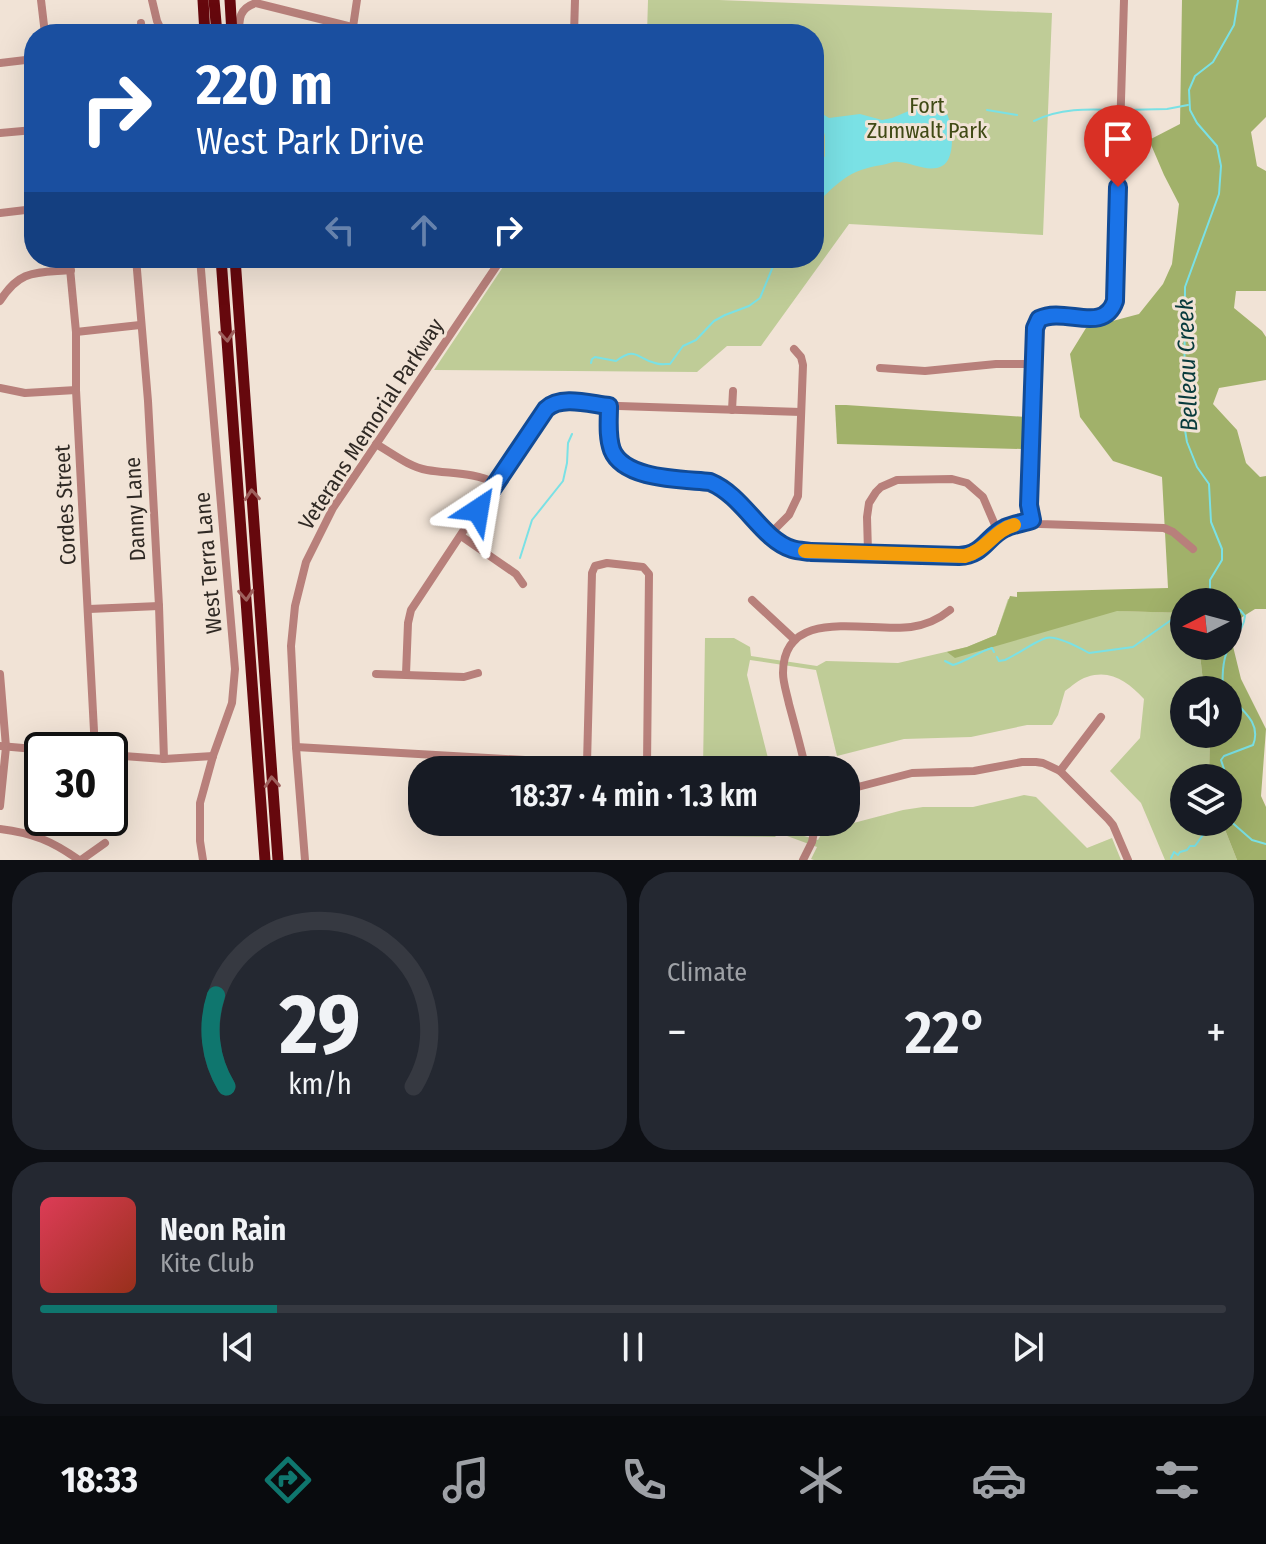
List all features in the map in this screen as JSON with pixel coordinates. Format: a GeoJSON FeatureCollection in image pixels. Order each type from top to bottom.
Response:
{"type":"FeatureCollection","features":[{"type":"Feature","properties":{"kind":"highway"},"geometry":{"type":"LineString","coordinates":[[203,0],[204,24]]}},
{"type":"Feature","properties":{"kind":"highway"},"geometry":{"type":"LineString","coordinates":[[214,0],[216,24]]}},
{"type":"Feature","properties":{"kind":"highway"},"geometry":{"type":"LineString","coordinates":[[230,0],[231,24]]}},
{"type":"Feature","properties":{"kind":"highway"},"geometry":{"type":"LineString","coordinates":[[222,268],[265,860]]}},
{"type":"Feature","properties":{"kind":"highway"},"geometry":{"type":"LineString","coordinates":[[236,268],[278,860]]}},
{"type":"Feature","properties":{"kind":"street"},"geometry":{"type":"LineString","coordinates":[[41,0],[44,24]]}},
{"type":"Feature","properties":{"kind":"street"},"geometry":{"type":"LineString","coordinates":[[152,0],[158,24]]}},
{"type":"Feature","properties":{"kind":"street"},"geometry":{"type":"LineString","coordinates":[[353,24],[357,0]]}},
{"type":"Feature","properties":{"kind":"street"},"geometry":{"type":"LineString","coordinates":[[574,24],[575,0]]}},
{"type":"Feature","properties":{"kind":"street"},"geometry":{"type":"LineString","coordinates":[[1032,520],[1029,505],[1035,328],[1039,319],[1055,314],[1099,318],[1109,313],[1115,301],[1124,0]]}},
{"type":"Feature","properties":{"kind":"street"},"geometry":{"type":"LineString","coordinates":[[240,24],[240,16],[246,7],[256,3],[341,24]]}},
{"type":"Feature","properties":{"kind":"street"},"geometry":{"type":"LineString","coordinates":[[0,63],[24,60]]}},
{"type":"Feature","properties":{"kind":"street"},"geometry":{"type":"LineString","coordinates":[[0,133],[24,131]]}},
{"type":"Feature","properties":{"kind":"street"},"geometry":{"type":"LineString","coordinates":[[0,213],[24,210]]}},
{"type":"Feature","properties":{"kind":"street","name":"Danny Lane"},"geometry":{"type":"LineString","coordinates":[[137,268],[148,401],[164,759]]}},
{"type":"Feature","properties":{"kind":"street","name":"West Terra Lane"},"geometry":{"type":"LineString","coordinates":[[201,268],[235,669],[232,703],[200,803],[203,860]]}},
{"type":"Feature","properties":{"kind":"street","name":"Veterans Memorial Parkway"},"geometry":{"type":"LineString","coordinates":[[305,860],[291,646],[298,591],[306,562],[330,513],[495,268]]}},
{"type":"Feature","properties":{"kind":"street"},"geometry":{"type":"LineString","coordinates":[[0,301],[17,280],[28,274],[71,270]]}},
{"type":"Feature","properties":{"kind":"street","name":"Cordes Street"},"geometry":{"type":"LineString","coordinates":[[71,270],[94,732]]}},
{"type":"Feature","properties":{"kind":"street"},"geometry":{"type":"LineString","coordinates":[[76,332],[140,325]]}},
{"type":"Feature","properties":{"kind":"street"},"geometry":{"type":"LineString","coordinates":[[770,534],[791,512],[798,496],[803,365],[794,349]]}},
{"type":"Feature","properties":{"kind":"street"},"geometry":{"type":"LineString","coordinates":[[880,368],[925,371],[996,364],[1034,364]]}},
{"type":"Feature","properties":{"kind":"street"},"geometry":{"type":"LineString","coordinates":[[0,388],[25,393],[76,390]]}},
{"type":"Feature","properties":{"kind":"street"},"geometry":{"type":"LineString","coordinates":[[732,410],[733,391]]}},
{"type":"Feature","properties":{"kind":"street"},"geometry":{"type":"LineString","coordinates":[[406,674],[411,610],[550,405],[576,402],[609,406],[801,412]]}},
{"type":"Feature","properties":{"kind":"street"},"geometry":{"type":"LineString","coordinates":[[609,406],[609,439],[614,464],[638,473],[720,486],[770,534],[787,547],[799,551],[965,556],[983,548],[1007,527],[1032,520],[1040,524],[1164,528],[1193,549]]}},
{"type":"Feature","properties":{"kind":"street"},"geometry":{"type":"LineString","coordinates":[[376,444],[424,470],[480,476],[495,483]]}},
{"type":"Feature","properties":{"kind":"street"},"geometry":{"type":"LineString","coordinates":[[868,552],[868,510],[872,497],[878,484],[899,480],[961,481],[983,497],[998,532]]}},
{"type":"Feature","properties":{"kind":"street"},"geometry":{"type":"LineString","coordinates":[[461,536],[516,574],[523,584]]}},
{"type":"Feature","properties":{"kind":"street"},"geometry":{"type":"LineString","coordinates":[[587,756],[592,573],[595,566],[607,563],[643,567],[649,574],[647,756]]}},
{"type":"Feature","properties":{"kind":"street"},"geometry":{"type":"LineString","coordinates":[[752,600],[795,640]]}},
{"type":"Feature","properties":{"kind":"street"},"geometry":{"type":"LineString","coordinates":[[89,609],[159,606]]}},
{"type":"Feature","properties":{"kind":"street"},"geometry":{"type":"LineString","coordinates":[[802,756],[783,679],[787,653],[795,640],[818,627],[911,627],[938,619],[950,610]]}},
{"type":"Feature","properties":{"kind":"street"},"geometry":{"type":"LineString","coordinates":[[376,674],[464,677],[478,673]]}},
{"type":"Feature","properties":{"kind":"street"},"geometry":{"type":"LineString","coordinates":[[0,674],[3,746],[0,806]]}},
{"type":"Feature","properties":{"kind":"street"},"geometry":{"type":"LineString","coordinates":[[1060,771],[1101,717]]}},
{"type":"Feature","properties":{"kind":"street"},"geometry":{"type":"LineString","coordinates":[[3,746],[24,748]]}},
{"type":"Feature","properties":{"kind":"street"},"geometry":{"type":"LineString","coordinates":[[296,747],[460,756]]}},
{"type":"Feature","properties":{"kind":"street"},"geometry":{"type":"LineString","coordinates":[[128,756],[164,759],[213,756]]}},
{"type":"Feature","properties":{"kind":"street"},"geometry":{"type":"LineString","coordinates":[[860,786],[912,773],[974,771],[1029,761],[1043,763],[1060,771],[1113,825],[1128,860]]}},
{"type":"Feature","properties":{"kind":"street"},"geometry":{"type":"LineString","coordinates":[[0,829],[48,840],[80,860],[105,843]]}},
{"type":"Feature","properties":{"kind":"street"},"geometry":{"type":"LineString","coordinates":[[803,860],[813,836]]}},
{"type":"Feature","properties":{"kind":"green space","name":"Fort Zumwalt Park"},"geometry":{"type":"Polygon","coordinates":[[[648,0],[1052,13],[1043,235],[849,224],[824,259],[824,24],[647,24],[648,0]]]}},
{"type":"Feature","properties":{"kind":"green space"},"geometry":{"type":"Polygon","coordinates":[[[1182,0],[1266,0],[1266,117],[1251,132],[1257,166],[1266,171],[1266,291],[1236,291],[1234,308],[1266,337],[1266,380],[1219,388],[1213,404],[1237,430],[1246,463],[1260,477],[1266,476],[1266,609],[1255,609],[1242,617],[1242,588],[1170,588],[1170,613],[1117,611],[955,658],[947,652],[996,635],[1010,596],[1017,597],[1017,592],[1168,588],[1162,477],[1113,461],[1080,417],[1070,354],[1086,328],[1139,314],[1163,284],[1172,264],[1179,204],[1149,140],[1180,124],[1182,0]]]}},
{"type":"Feature","properties":{"kind":"green space","name":"Fort Zumwalt Park"},"geometry":{"type":"Polygon","coordinates":[[[502,268],[817,268],[761,346],[727,346],[697,372],[434,370],[502,268]]]}},
{"type":"Feature","properties":{"kind":"green space"},"geometry":{"type":"Polygon","coordinates":[[[835,405],[1026,417],[1022,449],[837,444],[835,405]]]}},
{"type":"Feature","properties":{"kind":"green space"},"geometry":{"type":"Polygon","coordinates":[[[1008,599],[1120,611],[1170,613],[1170,660],[1201,660],[1202,676],[1170,676],[1170,748],[1210,748],[1209,764],[1170,764],[1170,836],[1228,836],[1237,860],[1165,860],[1141,803],[1110,771],[1140,738],[1144,699],[1125,682],[1111,676],[1084,678],[1065,691],[1052,725],[1027,725],[971,737],[904,739],[837,756],[816,670],[750,660],[747,675],[767,756],[703,756],[705,638],[734,638],[750,647],[751,656],[817,666],[826,661],[898,663],[967,647],[996,635],[1008,599]]]}},
{"type":"Feature","properties":{"kind":"green space"},"geometry":{"type":"Polygon","coordinates":[[[1201,660],[1236,660],[1240,676],[1202,676],[1201,660]]]}},
{"type":"Feature","properties":{"kind":"green space"},"geometry":{"type":"Polygon","coordinates":[[[1242,681],[1266,729],[1261,796],[1266,807],[1266,860],[1237,860],[1228,836],[1242,836],[1242,764],[1209,764],[1210,748],[1242,748],[1242,681]]]}},
{"type":"Feature","properties":{"kind":"green space"},"geometry":{"type":"Polygon","coordinates":[[[1024,795],[1036,797],[1087,848],[1112,838],[1121,860],[814,860],[811,859],[817,847],[787,836],[818,840],[820,836],[860,836],[860,821],[903,810],[973,807],[1024,795]]]}},
{"type":"Feature","properties":{"kind":"water"},"geometry":{"type":"Polygon","coordinates":[[[935,100],[945,109],[951,126],[950,157],[937,168],[894,162],[860,170],[824,196],[824,115],[829,118],[860,114],[882,120],[935,100]]]}},
{"type":"Feature","properties":{"kind":"waterway","name":"Belleau Creek"},"geometry":{"type":"LineString","coordinates":[[1210,588],[1210,580],[1222,560],[1222,549],[1211,522],[1209,484],[1197,467],[1184,424],[1185,287],[1219,194],[1221,166],[1217,146],[1190,110],[1189,90],[1195,76],[1213,62],[1234,25],[1238,0]]}},
{"type":"Feature","properties":{"kind":"waterway"},"geometry":{"type":"LineString","coordinates":[[1124,110],[1188,105]]}},
{"type":"Feature","properties":{"kind":"waterway"},"geometry":{"type":"LineString","coordinates":[[987,110],[1017,115]]}},
{"type":"Feature","properties":{"kind":"waterway"},"geometry":{"type":"LineString","coordinates":[[1034,121],[1064,112],[1116,110]]}},
{"type":"Feature","properties":{"kind":"waterway"},"geometry":{"type":"LineString","coordinates":[[591,363],[595,357],[616,361],[628,354],[636,354],[657,364],[670,364],[683,346],[696,340],[714,321],[760,298],[772,268]]}},
{"type":"Feature","properties":{"kind":"waterway"},"geometry":{"type":"LineString","coordinates":[[520,558],[532,520],[563,481],[572,434]]}},
{"type":"Feature","properties":{"kind":"waterway","name":"Belleau Creek"},"geometry":{"type":"LineString","coordinates":[[1242,612],[1245,616],[1242,625]]}},
{"type":"Feature","properties":{"kind":"waterway"},"geometry":{"type":"LineString","coordinates":[[997,657],[999,661],[1005,660],[1046,638],[1068,642],[1089,653],[1133,647],[1170,621]]}},
{"type":"Feature","properties":{"kind":"waterway"},"geometry":{"type":"LineString","coordinates":[[945,661],[953,665],[992,648],[994,652]]}},
{"type":"Feature","properties":{"kind":"waterway","name":"Belleau Creek"},"geometry":{"type":"LineString","coordinates":[[1223,676],[1225,660]]}},
{"type":"Feature","properties":{"kind":"waterway","name":"Belleau Creek"},"geometry":{"type":"LineString","coordinates":[[1222,764],[1224,756],[1253,745],[1253,723],[1242,710]]}},
{"type":"Feature","properties":{"kind":"waterway","name":"Belleau Creek"},"geometry":{"type":"LineString","coordinates":[[1242,831],[1252,840],[1266,844]]}},
{"type":"Feature","properties":{"kind":"waterway"},"geometry":{"type":"LineString","coordinates":[[1171,858],[1174,852],[1178,855],[1195,846],[1203,836]]}},
{"type":"Feature","properties":{"kind":"slow traffic"},"geometry":{"type":"LineString","coordinates":[[805,551],[965,556],[986,545],[998,532],[1014,525]]}},
{"type":"Feature","properties":{"kind":"route"},"geometry":{"type":"LineString","coordinates":[[478,510],[546,409],[561,402],[576,402],[609,406],[611,448],[625,467],[638,473],[720,486],[790,549],[959,556],[976,552],[998,532],[1032,520],[1029,505],[1035,328],[1039,319],[1049,315],[1092,318],[1104,316],[1112,308],[1115,301],[1118,187]]}}]}
